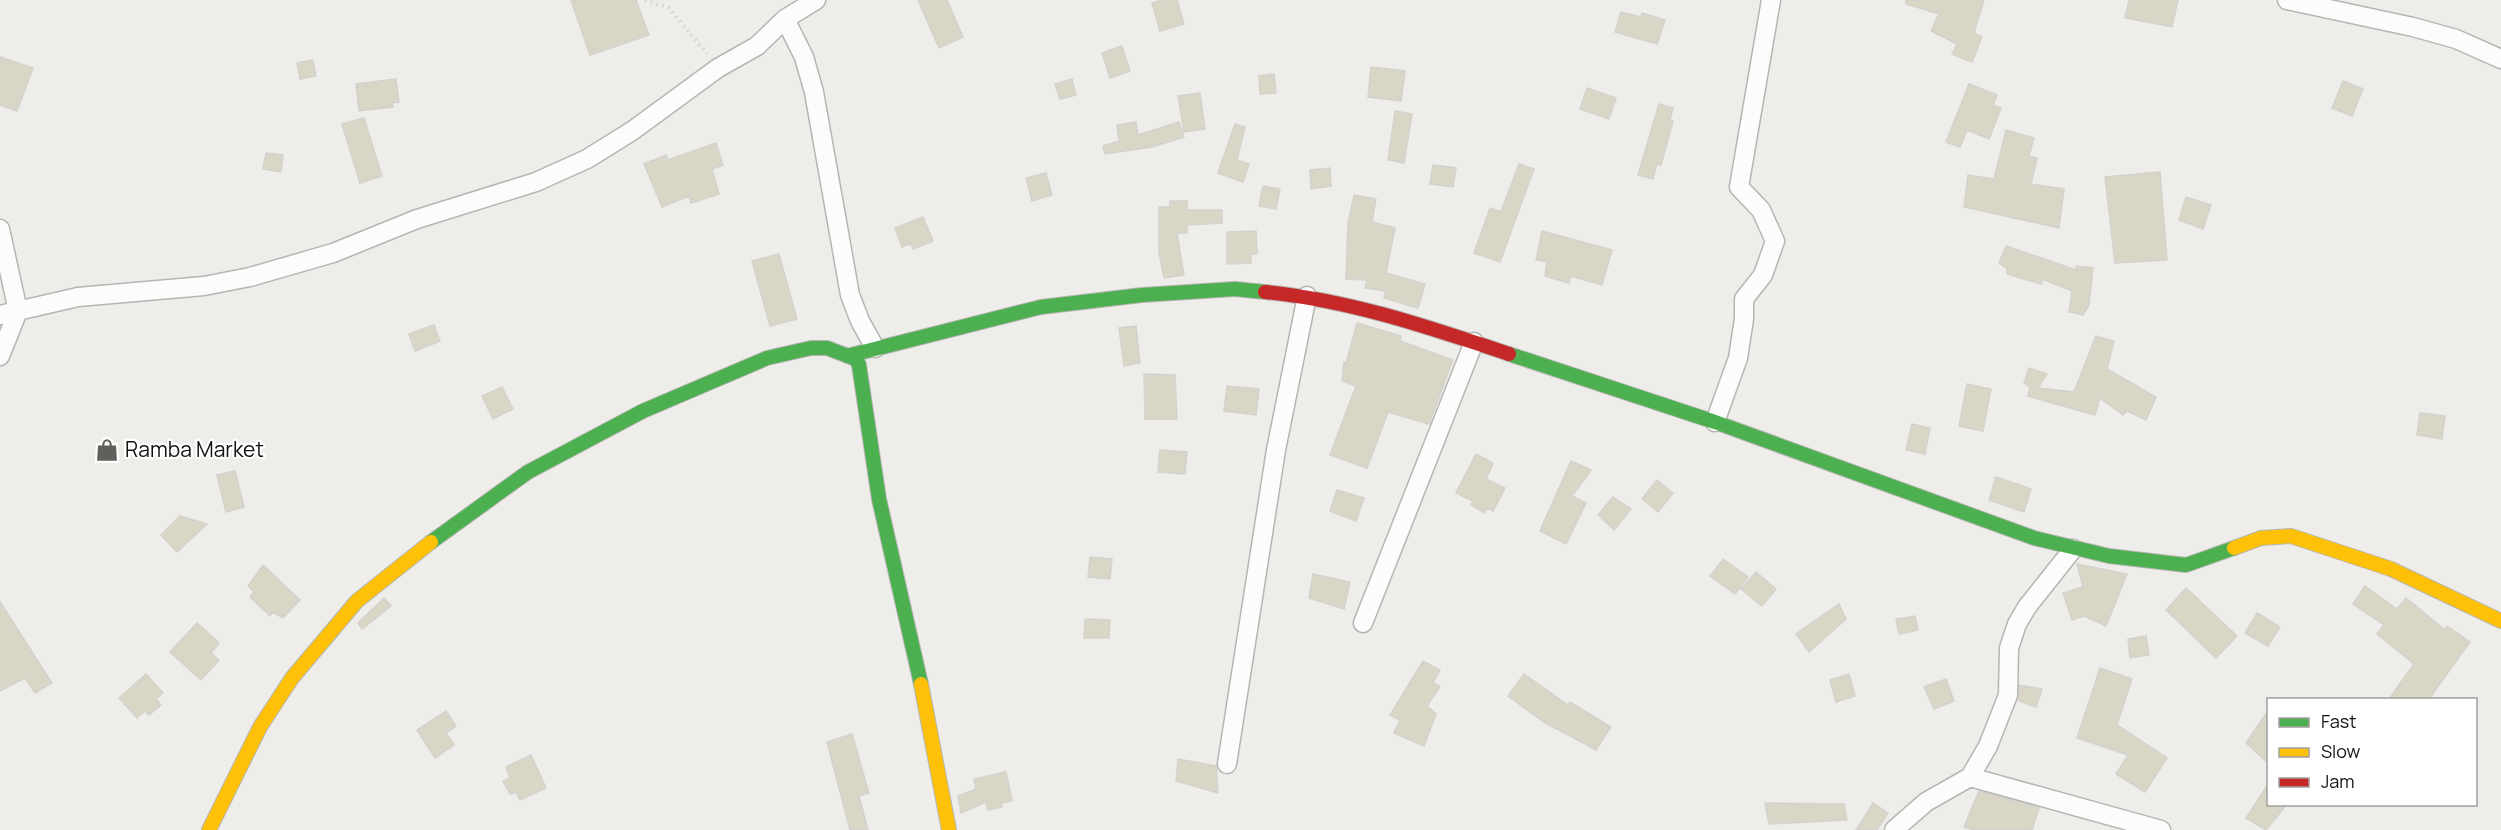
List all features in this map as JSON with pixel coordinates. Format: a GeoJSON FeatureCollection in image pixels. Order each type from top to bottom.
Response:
{"type":"FeatureCollection","features":[{"type":"Feature","properties":{"kind":"street"},"geometry":{"type":"LineString","coordinates":[[0,315],[78,297],[204,286],[250,277],[333,253],[436,213],[536,182],[587,159],[718,68],[757,46],[785,19],[816,0]]}},
{"type":"Feature","properties":{"kind":"street"},"geometry":{"type":"LineString","coordinates":[[1715,422],[1738,358],[1744,319],[1744,299],[1763,275],[1775,241],[1761,210],[1739,187],[1771,0]]}},
{"type":"Feature","properties":{"kind":"street"},"geometry":{"type":"LineString","coordinates":[[2287,0],[2413,27],[2456,39],[2501,59]]}},
{"type":"Feature","properties":{"kind":"street"},"geometry":{"type":"LineString","coordinates":[[785,19],[804,57],[814,92],[850,295],[860,321],[875,348]]}},
{"type":"Feature","properties":{"kind":"street"},"geometry":{"type":"LineString","coordinates":[[0,229],[18,311],[0,356]]}},
{"type":"Feature","properties":{"kind":"street"},"geometry":{"type":"LineString","coordinates":[[847,356],[1041,307],[1142,295],[1235,289],[1307,296],[1377,311],[1474,342],[1715,422],[1997,525],[2073,549],[2186,566],[2201,563],[2252,539],[2274,535],[2291,536],[2391,569],[2458,598],[2501,621]]}},
{"type":"Feature","properties":{"kind":"street"},"geometry":{"type":"LineString","coordinates":[[1227,764],[1276,450],[1307,296]]}},
{"type":"Feature","properties":{"kind":"street"},"geometry":{"type":"LineString","coordinates":[[1363,623],[1474,342]]}},
{"type":"Feature","properties":{"kind":"street"},"geometry":{"type":"LineString","coordinates":[[209,830],[260,727],[292,678],[357,601],[398,565],[528,472],[568,448],[643,411],[786,352],[827,348],[856,359],[859,365],[877,489],[930,722],[950,830]]}},
{"type":"Feature","properties":{"kind":"street"},"geometry":{"type":"LineString","coordinates":[[1894,830],[1926,802],[1970,777],[1988,746],[2007,695],[2009,648],[2017,624],[2027,607],[2073,549]]}},
{"type":"Feature","properties":{"kind":"street"},"geometry":{"type":"LineString","coordinates":[[1970,777],[2161,830]]}},
{"type":"Feature","properties":{"kind":"path"},"geometry":{"type":"LineString","coordinates":[[645,0],[669,8],[718,68]]}},
{"type":"Feature","properties":{"kind":"building"},"geometry":{"type":"Polygon","coordinates":[[[571,0],[636,0],[649,35],[590,55],[571,0]]]}},
{"type":"Feature","properties":{"kind":"building"},"geometry":{"type":"Polygon","coordinates":[[[918,0],[947,0],[963,37],[939,48],[918,0]]]}},
{"type":"Feature","properties":{"kind":"building"},"geometry":{"type":"Polygon","coordinates":[[[1177,0],[1184,24],[1160,31],[1152,3],[1177,0]]]}},
{"type":"Feature","properties":{"kind":"building"},"geometry":{"type":"Polygon","coordinates":[[[1906,0],[1984,0],[1974,33],[1982,37],[1972,62],[1952,54],[1957,44],[1931,31],[1939,14],[1906,4],[1906,0]]]}},
{"type":"Feature","properties":{"kind":"building"},"geometry":{"type":"Polygon","coordinates":[[[2129,0],[2178,0],[2172,27],[2125,18],[2129,0]]]}},
{"type":"Feature","properties":{"kind":"building"},"geometry":{"type":"Polygon","coordinates":[[[1621,12],[1641,17],[1642,13],[1665,20],[1657,44],[1615,32],[1621,12]]]}},
{"type":"Feature","properties":{"kind":"building"},"geometry":{"type":"Polygon","coordinates":[[[1122,46],[1130,71],[1110,78],[1102,53],[1122,46]]]}},
{"type":"Feature","properties":{"kind":"building"},"geometry":{"type":"Polygon","coordinates":[[[0,57],[33,68],[17,111],[0,105],[0,57]]]}},
{"type":"Feature","properties":{"kind":"building"},"geometry":{"type":"Polygon","coordinates":[[[313,60],[316,76],[300,79],[297,63],[313,60]]]}},
{"type":"Feature","properties":{"kind":"building"},"geometry":{"type":"Polygon","coordinates":[[[1371,67],[1405,71],[1401,101],[1368,97],[1371,67]]]}},
{"type":"Feature","properties":{"kind":"building"},"geometry":{"type":"Polygon","coordinates":[[[1274,74],[1276,93],[1260,94],[1259,76],[1274,74]]]}},
{"type":"Feature","properties":{"kind":"building"},"geometry":{"type":"Polygon","coordinates":[[[396,79],[399,102],[392,103],[393,107],[359,111],[356,84],[396,79]]]}},
{"type":"Feature","properties":{"kind":"building"},"geometry":{"type":"Polygon","coordinates":[[[1072,79],[1076,95],[1060,99],[1055,84],[1072,79]]]}},
{"type":"Feature","properties":{"kind":"building"},"geometry":{"type":"Polygon","coordinates":[[[2343,81],[2363,89],[2352,116],[2332,108],[2343,81]]]}},
{"type":"Feature","properties":{"kind":"building"},"geometry":{"type":"Polygon","coordinates":[[[1969,84],[1997,95],[1993,105],[2001,108],[1989,139],[1967,130],[1960,147],[1946,142],[1969,84]]]}},
{"type":"Feature","properties":{"kind":"building"},"geometry":{"type":"Polygon","coordinates":[[[1587,88],[1616,98],[1609,119],[1580,109],[1587,88]]]}},
{"type":"Feature","properties":{"kind":"building"},"geometry":{"type":"Polygon","coordinates":[[[1200,93],[1205,129],[1184,132],[1178,96],[1200,93]]]}},
{"type":"Feature","properties":{"kind":"building"},"geometry":{"type":"Polygon","coordinates":[[[1659,104],[1673,108],[1670,120],[1673,121],[1661,165],[1657,164],[1653,179],[1638,175],[1659,104]]]}},
{"type":"Feature","properties":{"kind":"building"},"geometry":{"type":"Polygon","coordinates":[[[1395,111],[1412,114],[1404,163],[1388,160],[1395,111]]]}},
{"type":"Feature","properties":{"kind":"building"},"geometry":{"type":"Polygon","coordinates":[[[364,118],[382,176],[360,183],[342,124],[364,118]]]}},
{"type":"Feature","properties":{"kind":"building"},"geometry":{"type":"Polygon","coordinates":[[[1136,122],[1138,135],[1179,122],[1184,137],[1152,147],[1105,154],[1103,146],[1119,141],[1117,125],[1136,122]]]}},
{"type":"Feature","properties":{"kind":"building"},"geometry":{"type":"Polygon","coordinates":[[[1235,124],[1245,127],[1237,160],[1249,164],[1243,182],[1218,173],[1235,124]]]}},
{"type":"Feature","properties":{"kind":"building"},"geometry":{"type":"Polygon","coordinates":[[[2006,130],[2034,138],[2029,156],[2037,158],[2031,184],[2064,189],[2059,228],[1964,207],[1968,175],[1994,179],[2006,130]]]}},
{"type":"Feature","properties":{"kind":"building"},"geometry":{"type":"Polygon","coordinates":[[[716,143],[723,165],[712,169],[719,194],[691,203],[689,196],[662,207],[644,164],[666,155],[668,160],[716,143]]]}},
{"type":"Feature","properties":{"kind":"building"},"geometry":{"type":"Polygon","coordinates":[[[266,153],[283,155],[281,172],[263,169],[266,153]]]}},
{"type":"Feature","properties":{"kind":"building"},"geometry":{"type":"Polygon","coordinates":[[[1519,164],[1534,169],[1500,262],[1474,253],[1490,208],[1501,212],[1519,164]]]}},
{"type":"Feature","properties":{"kind":"building"},"geometry":{"type":"Polygon","coordinates":[[[1433,165],[1456,168],[1453,187],[1430,184],[1433,165]]]}},
{"type":"Feature","properties":{"kind":"building"},"geometry":{"type":"Polygon","coordinates":[[[1330,168],[1331,186],[1311,189],[1310,170],[1330,168]]]}},
{"type":"Feature","properties":{"kind":"building"},"geometry":{"type":"Polygon","coordinates":[[[2160,172],[2167,260],[2115,263],[2105,177],[2160,172]]]}},
{"type":"Feature","properties":{"kind":"building"},"geometry":{"type":"Polygon","coordinates":[[[1046,173],[1052,195],[1032,201],[1026,178],[1046,173]]]}},
{"type":"Feature","properties":{"kind":"building"},"geometry":{"type":"Polygon","coordinates":[[[1263,186],[1280,189],[1276,209],[1259,206],[1263,186]]]}},
{"type":"Feature","properties":{"kind":"building"},"geometry":{"type":"Polygon","coordinates":[[[1354,195],[1376,199],[1372,222],[1395,228],[1386,273],[1425,284],[1418,308],[1384,298],[1386,291],[1365,288],[1367,280],[1346,279],[1348,223],[1354,195]]]}},
{"type":"Feature","properties":{"kind":"building"},"geometry":{"type":"Polygon","coordinates":[[[2186,197],[2211,205],[2203,229],[2179,220],[2186,197]]]}},
{"type":"Feature","properties":{"kind":"building"},"geometry":{"type":"Polygon","coordinates":[[[1170,201],[1187,201],[1187,210],[1222,210],[1222,223],[1187,225],[1187,233],[1177,233],[1184,275],[1164,278],[1159,252],[1159,207],[1170,207],[1170,201]]]}},
{"type":"Feature","properties":{"kind":"building"},"geometry":{"type":"Polygon","coordinates":[[[923,217],[933,241],[913,249],[911,243],[902,247],[895,228],[923,217]]]}},
{"type":"Feature","properties":{"kind":"building"},"geometry":{"type":"Polygon","coordinates":[[[1256,231],[1257,254],[1251,254],[1251,263],[1227,264],[1227,232],[1256,231]]]}},
{"type":"Feature","properties":{"kind":"building"},"geometry":{"type":"Polygon","coordinates":[[[1542,231],[1612,250],[1602,285],[1571,276],[1569,283],[1545,276],[1547,262],[1536,260],[1542,231]]]}},
{"type":"Feature","properties":{"kind":"building"},"geometry":{"type":"Polygon","coordinates":[[[2006,246],[2076,270],[2076,266],[2093,268],[2089,305],[2083,315],[2069,312],[2072,291],[2043,279],[2041,284],[2007,274],[2007,269],[1999,263],[2006,246]]]}},
{"type":"Feature","properties":{"kind":"building"},"geometry":{"type":"Polygon","coordinates":[[[779,254],[797,319],[770,326],[752,261],[779,254]]]}},
{"type":"Feature","properties":{"kind":"building"},"geometry":{"type":"Polygon","coordinates":[[[1357,323],[1401,336],[1400,341],[1453,360],[1429,424],[1388,412],[1367,468],[1330,455],[1356,386],[1342,381],[1344,362],[1346,363],[1357,323]]]}},
{"type":"Feature","properties":{"kind":"building"},"geometry":{"type":"Polygon","coordinates":[[[434,325],[440,341],[415,351],[409,334],[434,325]]]}},
{"type":"Feature","properties":{"kind":"building"},"geometry":{"type":"Polygon","coordinates":[[[1136,326],[1140,363],[1124,366],[1119,328],[1136,326]]]}},
{"type":"Feature","properties":{"kind":"building"},"geometry":{"type":"Polygon","coordinates":[[[2096,336],[2114,341],[2107,369],[2156,397],[2146,420],[2127,411],[2123,415],[2100,398],[2095,415],[2028,396],[2030,387],[2024,383],[2029,368],[2047,374],[2038,388],[2074,392],[2096,336]]]}},
{"type":"Feature","properties":{"kind":"building"},"geometry":{"type":"Polygon","coordinates":[[[1144,374],[1175,375],[1177,419],[1145,419],[1144,374]]]}},
{"type":"Feature","properties":{"kind":"building"},"geometry":{"type":"Polygon","coordinates":[[[1967,384],[1991,389],[1983,431],[1959,426],[1967,384]]]}},
{"type":"Feature","properties":{"kind":"building"},"geometry":{"type":"Polygon","coordinates":[[[1227,386],[1259,389],[1256,415],[1224,411],[1227,386]]]}},
{"type":"Feature","properties":{"kind":"building"},"geometry":{"type":"Polygon","coordinates":[[[502,387],[513,409],[493,419],[482,396],[502,387]]]}},
{"type":"Feature","properties":{"kind":"building"},"geometry":{"type":"Polygon","coordinates":[[[2420,413],[2445,416],[2442,439],[2417,435],[2420,413]]]}},
{"type":"Feature","properties":{"kind":"building"},"geometry":{"type":"Polygon","coordinates":[[[1912,424],[1930,428],[1925,454],[1906,450],[1912,424]]]}},
{"type":"Feature","properties":{"kind":"building"},"geometry":{"type":"Polygon","coordinates":[[[1160,450],[1187,452],[1185,474],[1158,472],[1160,450]]]}},
{"type":"Feature","properties":{"kind":"building"},"geometry":{"type":"Polygon","coordinates":[[[1476,454],[1493,463],[1486,479],[1505,488],[1493,511],[1487,508],[1485,513],[1471,505],[1473,501],[1456,493],[1476,454]]]}},
{"type":"Feature","properties":{"kind":"building"},"geometry":{"type":"Polygon","coordinates":[[[1571,461],[1591,470],[1572,496],[1586,503],[1566,544],[1540,531],[1571,461]]]}},
{"type":"Feature","properties":{"kind":"building"},"geometry":{"type":"Polygon","coordinates":[[[235,471],[244,507],[226,512],[217,475],[235,471]]]}},
{"type":"Feature","properties":{"kind":"building"},"geometry":{"type":"Polygon","coordinates":[[[1996,477],[2031,489],[2024,512],[1989,500],[1996,477]]]}},
{"type":"Feature","properties":{"kind":"building"},"geometry":{"type":"Polygon","coordinates":[[[1657,480],[1673,493],[1658,512],[1642,499],[1657,480]]]}},
{"type":"Feature","properties":{"kind":"building"},"geometry":{"type":"Polygon","coordinates":[[[1337,490],[1364,498],[1356,521],[1330,511],[1337,490]]]}},
{"type":"Feature","properties":{"kind":"building"},"geometry":{"type":"Polygon","coordinates":[[[1613,497],[1631,509],[1614,530],[1598,515],[1613,497]]]}},
{"type":"Feature","properties":{"kind":"building"},"geometry":{"type":"Polygon","coordinates":[[[180,516],[207,524],[177,552],[161,535],[180,516]]]}},
{"type":"Feature","properties":{"kind":"building"},"geometry":{"type":"Polygon","coordinates":[[[1090,557],[1112,559],[1110,579],[1088,577],[1090,557]]]}},
{"type":"Feature","properties":{"kind":"building"},"geometry":{"type":"Polygon","coordinates":[[[1723,559],[1748,577],[1735,594],[1710,576],[1723,559]]]}},
{"type":"Feature","properties":{"kind":"building"},"geometry":{"type":"Polygon","coordinates":[[[2077,564],[2127,574],[2106,626],[2084,616],[2072,620],[2063,593],[2083,587],[2077,564]]]}},
{"type":"Feature","properties":{"kind":"building"},"geometry":{"type":"Polygon","coordinates":[[[263,565],[300,600],[283,618],[273,612],[270,616],[250,597],[254,592],[248,586],[263,565]]]}},
{"type":"Feature","properties":{"kind":"building"},"geometry":{"type":"Polygon","coordinates":[[[1756,572],[1776,589],[1762,606],[1741,589],[1756,572]]]}},
{"type":"Feature","properties":{"kind":"building"},"geometry":{"type":"Polygon","coordinates":[[[1313,574],[1350,582],[1344,609],[1309,598],[1313,574]]]}},
{"type":"Feature","properties":{"kind":"building"},"geometry":{"type":"Polygon","coordinates":[[[2365,586],[2397,609],[2406,598],[2445,630],[2447,626],[2470,642],[2430,698],[2390,698],[2414,664],[2377,634],[2384,625],[2353,604],[2365,586]]]}},
{"type":"Feature","properties":{"kind":"building"},"geometry":{"type":"Polygon","coordinates":[[[2186,588],[2237,636],[2216,658],[2166,610],[2186,588]]]}},
{"type":"Feature","properties":{"kind":"building"},"geometry":{"type":"Polygon","coordinates":[[[384,598],[391,606],[362,629],[358,623],[384,598]]]}},
{"type":"Feature","properties":{"kind":"building"},"geometry":{"type":"Polygon","coordinates":[[[0,602],[52,683],[35,693],[25,678],[0,691],[0,602]]]}},
{"type":"Feature","properties":{"kind":"building"},"geometry":{"type":"Polygon","coordinates":[[[1839,604],[1846,619],[1809,652],[1796,634],[1839,604]]]}},
{"type":"Feature","properties":{"kind":"building"},"geometry":{"type":"Polygon","coordinates":[[[2257,613],[2280,627],[2268,646],[2245,633],[2257,613]]]}},
{"type":"Feature","properties":{"kind":"building"},"geometry":{"type":"Polygon","coordinates":[[[1915,616],[1918,630],[1899,634],[1896,619],[1915,616]]]}},
{"type":"Feature","properties":{"kind":"building"},"geometry":{"type":"Polygon","coordinates":[[[1085,619],[1110,620],[1109,638],[1084,638],[1085,619]]]}},
{"type":"Feature","properties":{"kind":"building"},"geometry":{"type":"Polygon","coordinates":[[[197,623],[219,643],[211,653],[219,660],[201,680],[170,652],[197,623]]]}},
{"type":"Feature","properties":{"kind":"building"},"geometry":{"type":"Polygon","coordinates":[[[2146,636],[2149,655],[2130,658],[2128,639],[2146,636]]]}},
{"type":"Feature","properties":{"kind":"building"},"geometry":{"type":"Polygon","coordinates":[[[1423,661],[1440,670],[1433,683],[1440,686],[1427,706],[1436,714],[1424,746],[1394,733],[1400,720],[1390,715],[1423,661]]]}},
{"type":"Feature","properties":{"kind":"building"},"geometry":{"type":"Polygon","coordinates":[[[2100,668],[2132,679],[2117,725],[2167,758],[2145,792],[2116,774],[2128,755],[2077,738],[2100,668]]]}},
{"type":"Feature","properties":{"kind":"building"},"geometry":{"type":"Polygon","coordinates":[[[146,674],[163,693],[156,699],[161,705],[149,715],[145,711],[137,718],[119,698],[146,674]]]}},
{"type":"Feature","properties":{"kind":"building"},"geometry":{"type":"Polygon","coordinates":[[[1524,674],[1568,705],[1570,702],[1611,727],[1596,750],[1544,722],[1508,696],[1524,674]]]}},
{"type":"Feature","properties":{"kind":"building"},"geometry":{"type":"Polygon","coordinates":[[[1849,674],[1855,696],[1836,702],[1830,680],[1849,674]]]}},
{"type":"Feature","properties":{"kind":"building"},"geometry":{"type":"Polygon","coordinates":[[[1946,679],[1954,701],[1934,709],[1924,687],[1946,679]]]}},
{"type":"Feature","properties":{"kind":"building"},"geometry":{"type":"Polygon","coordinates":[[[2019,685],[2042,689],[2036,707],[2019,701],[2019,685]]]}},
{"type":"Feature","properties":{"kind":"building"},"geometry":{"type":"Polygon","coordinates":[[[446,711],[456,726],[446,733],[454,745],[435,758],[417,730],[446,711]]]}},
{"type":"Feature","properties":{"kind":"building"},"geometry":{"type":"Polygon","coordinates":[[[2267,712],[2267,762],[2246,743],[2267,712]]]}},
{"type":"Feature","properties":{"kind":"building"},"geometry":{"type":"Polygon","coordinates":[[[852,734],[869,793],[859,796],[868,830],[850,830],[827,742],[852,734]]]}},
{"type":"Feature","properties":{"kind":"building"},"geometry":{"type":"Polygon","coordinates":[[[531,755],[546,788],[520,800],[516,792],[510,794],[503,781],[510,778],[506,767],[531,755]]]}},
{"type":"Feature","properties":{"kind":"building"},"geometry":{"type":"Polygon","coordinates":[[[1178,759],[1216,766],[1218,793],[1176,781],[1178,759]]]}},
{"type":"Feature","properties":{"kind":"building"},"geometry":{"type":"Polygon","coordinates":[[[1006,772],[1012,801],[1001,803],[1002,807],[988,810],[986,802],[961,813],[958,796],[976,789],[974,779],[1006,772]]]}},
{"type":"Feature","properties":{"kind":"building"},"geometry":{"type":"Polygon","coordinates":[[[2267,786],[2267,806],[2285,806],[2266,830],[2246,818],[2267,786]]]}},
{"type":"Feature","properties":{"kind":"building"},"geometry":{"type":"Polygon","coordinates":[[[1979,791],[2039,808],[2032,830],[1975,830],[1964,827],[1979,791]]]}},
{"type":"Feature","properties":{"kind":"building"},"geometry":{"type":"Polygon","coordinates":[[[1765,803],[1844,804],[1847,820],[1769,824],[1765,803]]]}},
{"type":"Feature","properties":{"kind":"building"},"geometry":{"type":"Polygon","coordinates":[[[1873,803],[1888,813],[1877,830],[1856,830],[1873,803]]]}},
{"type":"Feature","properties":{"kind":"traffic: fast"},"geometry":{"type":"LineString","coordinates":[[847,356],[1041,307],[1142,295],[1235,289],[1265,292]]}},
{"type":"Feature","properties":{"kind":"traffic: fast"},"geometry":{"type":"LineString","coordinates":[[431,542],[528,472],[643,411],[767,358],[811,348],[827,348],[856,359],[859,365],[879,499],[921,684]]}},
{"type":"Feature","properties":{"kind":"traffic: fast"},"geometry":{"type":"LineString","coordinates":[[1509,354],[1715,422],[2034,538],[2109,556],[2186,565],[2234,548]]}},
{"type":"Feature","properties":{"kind":"traffic: slow"},"geometry":{"type":"LineString","coordinates":[[2234,548],[2261,538],[2291,536],[2391,569],[2501,621]]}},
{"type":"Feature","properties":{"kind":"traffic: slow"},"geometry":{"type":"LineString","coordinates":[[209,830],[260,727],[292,678],[357,601],[431,542]]}},
{"type":"Feature","properties":{"kind":"traffic: slow"},"geometry":{"type":"LineString","coordinates":[[921,684],[949,830]]}},
{"type":"Feature","properties":{"kind":"traffic: jam"},"geometry":{"type":"LineString","coordinates":[[1265,292],[1358,308],[1509,354]]}},
{"type":"Feature","properties":{"kind":"place","name":"Ramba Market"},"geometry":{"type":"Point","coordinates":[107,450]}}]}
